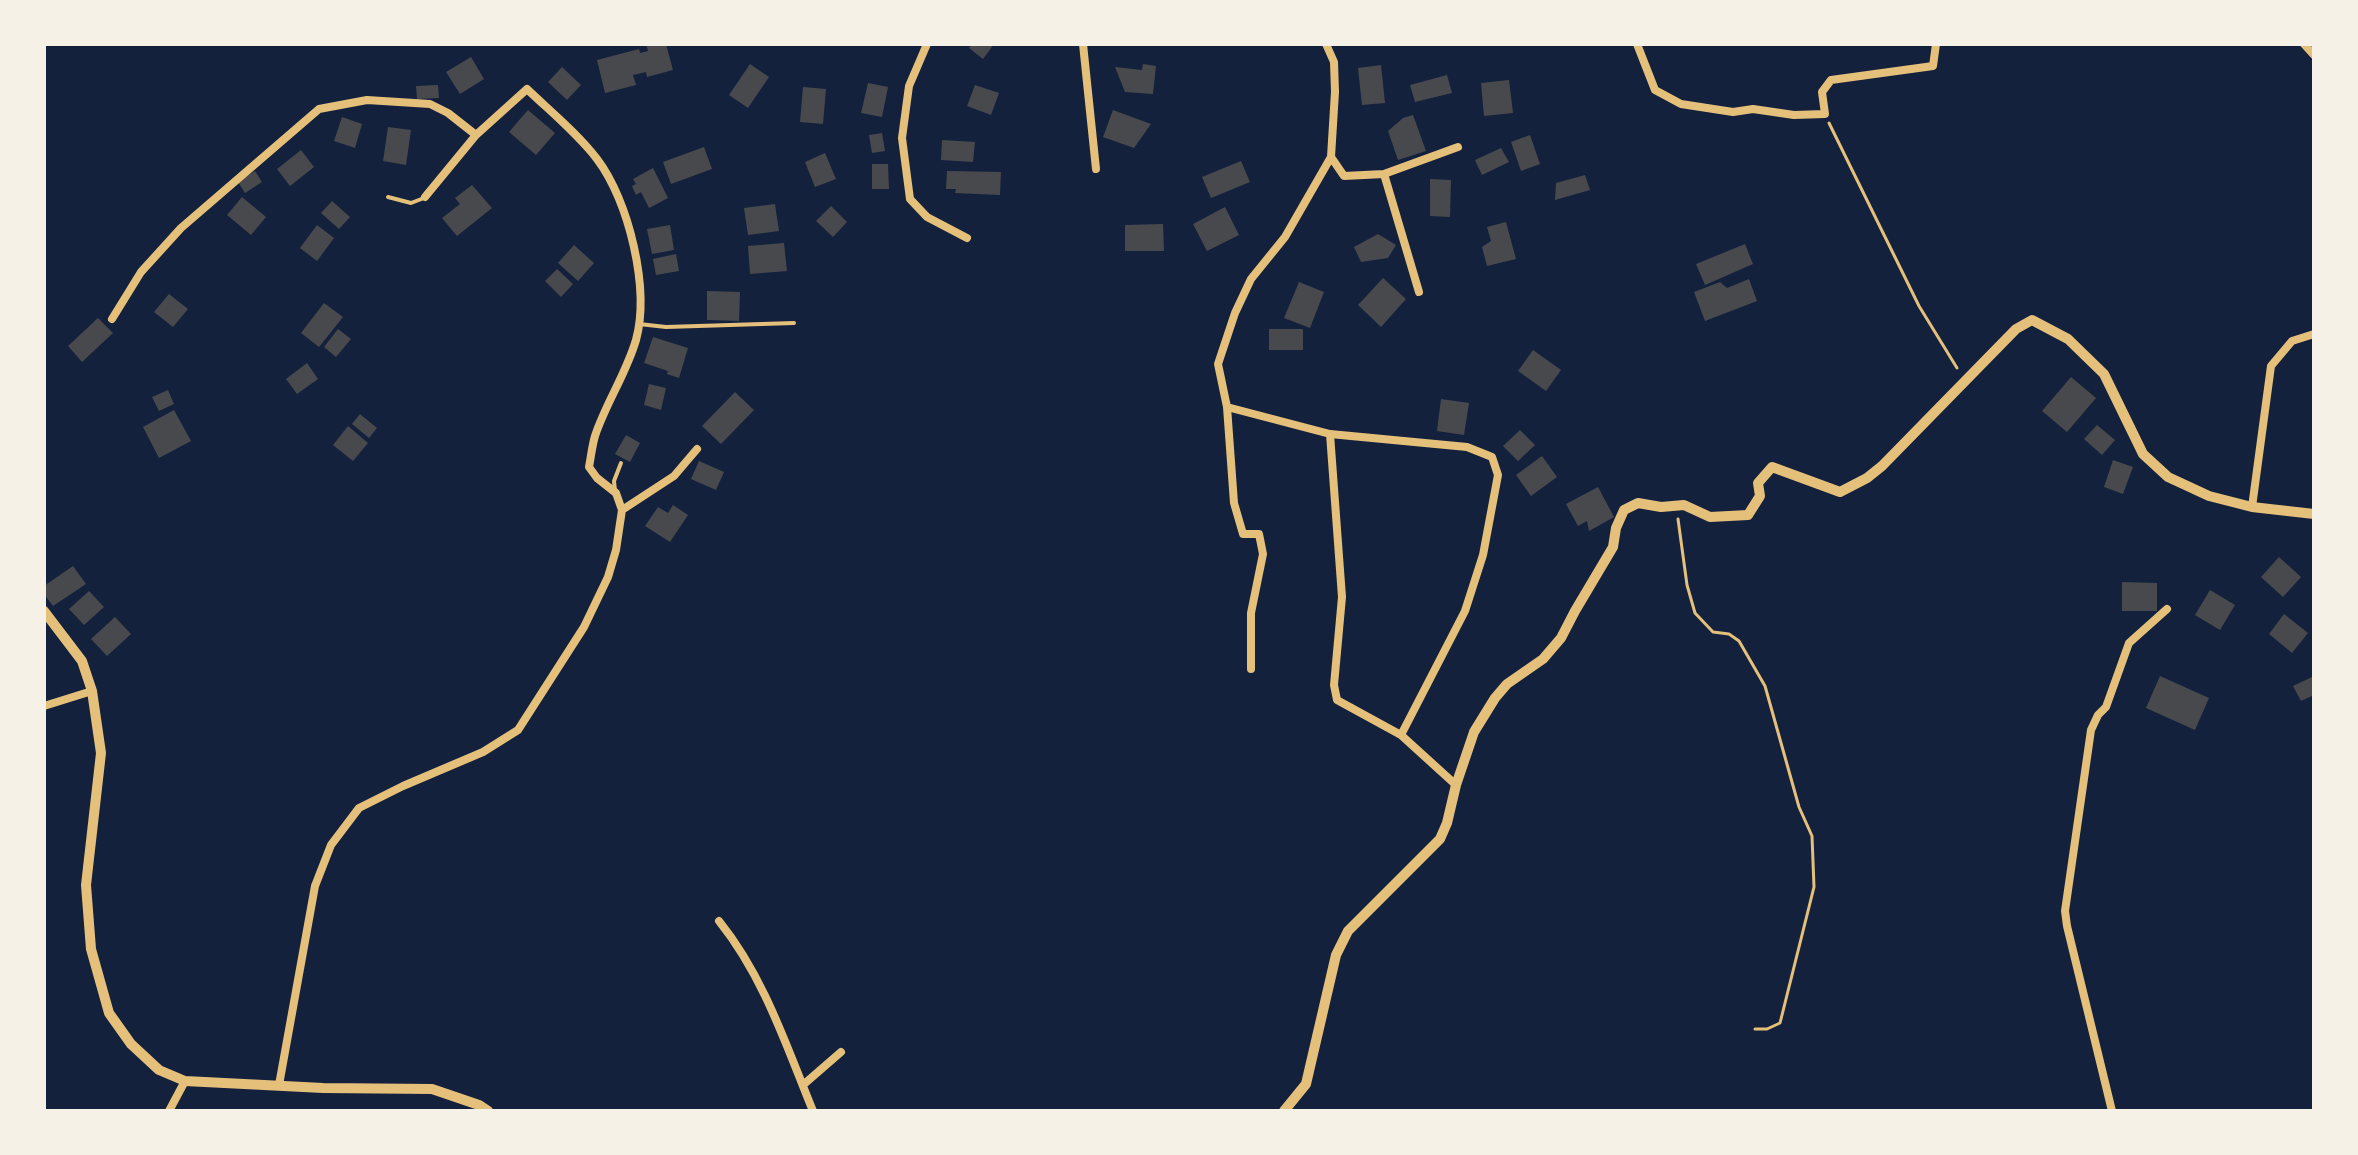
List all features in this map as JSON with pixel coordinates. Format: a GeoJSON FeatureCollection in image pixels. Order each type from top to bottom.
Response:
{"type":"FeatureCollection","features":[{"type":"Feature","properties":{"kind":"street"},"geometry":{"type":"LineString","coordinates":[[927,44],[909,86],[902,138],[910,199],[927,217],[967,238]]}},
{"type":"Feature","properties":{"kind":"street"},"geometry":{"type":"LineString","coordinates":[[1083,44],[1096,169]]}},
{"type":"Feature","properties":{"kind":"street"},"geometry":{"type":"LineString","coordinates":[[1251,669],[1251,613],[1263,554],[1259,534],[1243,534],[1234,503],[1227,407],[1218,364],[1235,313],[1251,279],[1285,237],[1331,157],[1334,62],[1326,44]]}},
{"type":"Feature","properties":{"kind":"street"},"geometry":{"type":"LineString","coordinates":[[1637,44],[1655,90],[1681,104],[1733,112],[1753,109],[1794,115],[1825,114],[1822,92],[1831,80],[1933,66],[1936,44]]}},
{"type":"Feature","properties":{"kind":"street"},"geometry":{"type":"LineString","coordinates":[[2304,44],[2314,55]]}},
{"type":"Feature","properties":{"kind":"street"},"geometry":{"type":"LineString","coordinates":[[279,1085],[315,886],[331,845],[359,808],[483,752],[518,730],[572,649],[590,614],[612,563],[622,510],[616,493],[589,467],[596,436],[627,369],[639,324],[640,292],[634,251],[618,196],[599,162],[581,140],[527,89],[476,135],[425,197]]}},
{"type":"Feature","properties":{"kind":"street"},"geometry":{"type":"LineString","coordinates":[[112,319],[141,272],[181,228],[319,109],[367,100],[430,104],[448,113],[476,135]]}},
{"type":"Feature","properties":{"kind":"street"},"geometry":{"type":"LineString","coordinates":[[1331,157],[1344,176],[1384,174],[1458,147]]}},
{"type":"Feature","properties":{"kind":"street"},"geometry":{"type":"LineString","coordinates":[[1384,174],[1419,292]]}},
{"type":"Feature","properties":{"kind":"street"},"geometry":{"type":"LineString","coordinates":[[1284,1111],[1306,1084],[1336,955],[1348,931],[1440,839],[1474,732],[1507,684],[1543,659],[1561,638],[1613,547],[1616,528],[1624,510],[1638,503],[1661,507],[1684,505],[1710,517],[1748,515],[1760,496],[1758,483],[1772,467],[1840,492],[1882,466],[2016,329],[2032,320],[2068,339],[2104,374],[2143,454],[2168,477],[2209,496],[2252,507],[2314,514]]}},
{"type":"Feature","properties":{"kind":"street"},"geometry":{"type":"LineString","coordinates":[[2252,507],[2271,366],[2292,341],[2314,334]]}},
{"type":"Feature","properties":{"kind":"street"},"geometry":{"type":"LineString","coordinates":[[1227,407],[1330,434],[1467,447],[1492,457],[1498,475],[1483,555],[1465,611],[1401,735]]}},
{"type":"Feature","properties":{"kind":"street"},"geometry":{"type":"LineString","coordinates":[[1330,434],[1342,597],[1334,685],[1337,700],[1401,735],[1456,785]]}},
{"type":"Feature","properties":{"kind":"street"},"geometry":{"type":"LineString","coordinates":[[622,510],[674,476],[697,449]]}},
{"type":"Feature","properties":{"kind":"street"},"geometry":{"type":"LineString","coordinates":[[2112,1111],[2065,911],[2091,730],[2106,707],[2129,643],[2167,609]]}},
{"type":"Feature","properties":{"kind":"street"},"geometry":{"type":"LineString","coordinates":[[44,611],[82,661],[92,691],[101,753],[86,885],[91,949],[109,1013],[131,1044],[159,1070],[185,1081],[323,1088],[432,1089],[488,1111]]}},
{"type":"Feature","properties":{"kind":"street"},"geometry":{"type":"LineString","coordinates":[[44,706],[92,691]]}},
{"type":"Feature","properties":{"kind":"street"},"geometry":{"type":"LineString","coordinates":[[719,921],[734,940],[771,1005],[813,1111]]}},
{"type":"Feature","properties":{"kind":"street"},"geometry":{"type":"LineString","coordinates":[[803,1085],[841,1052]]}},
{"type":"Feature","properties":{"kind":"street"},"geometry":{"type":"LineString","coordinates":[[169,1111],[185,1081]]}},
{"type":"Feature","properties":{"kind":"lane"},"geometry":{"type":"LineString","coordinates":[[388,197],[411,203],[425,197]]}},
{"type":"Feature","properties":{"kind":"lane"},"geometry":{"type":"LineString","coordinates":[[639,324],[666,327],[794,323]]}},
{"type":"Feature","properties":{"kind":"lane"},"geometry":{"type":"LineString","coordinates":[[616,493],[614,481],[621,463]]}},
{"type":"Feature","properties":{"kind":"path"},"geometry":{"type":"LineString","coordinates":[[1825,114],[1919,306],[1965,382]]}},
{"type":"Feature","properties":{"kind":"path"},"geometry":{"type":"LineString","coordinates":[[1684,505],[1677,523],[1695,613],[1713,632],[1729,634],[1739,641],[1765,686],[1799,807],[1812,836],[1814,887],[1780,1023],[1767,1029],[1755,1029]]}},
{"type":"Feature","properties":{"kind":"building"},"geometry":{"type":"Polygon","coordinates":[[[646,44],[666,44],[673,70],[647,77],[646,72],[633,75],[636,85],[605,93],[597,60],[639,49],[640,53],[648,51],[646,44]]]}},
{"type":"Feature","properties":{"kind":"building"},"geometry":{"type":"Polygon","coordinates":[[[972,44],[994,44],[983,59],[969,48],[972,44]]]}},
{"type":"Feature","properties":{"kind":"building"},"geometry":{"type":"Polygon","coordinates":[[[471,57],[484,79],[460,94],[446,72],[471,57]]]}},
{"type":"Feature","properties":{"kind":"building"},"geometry":{"type":"Polygon","coordinates":[[[750,64],[769,77],[748,108],[729,95],[750,64]]]}},
{"type":"Feature","properties":{"kind":"building"},"geometry":{"type":"Polygon","coordinates":[[[1143,64],[1156,66],[1153,94],[1125,92],[1115,67],[1142,70],[1143,64]]]}},
{"type":"Feature","properties":{"kind":"building"},"geometry":{"type":"Polygon","coordinates":[[[1381,65],[1385,103],[1362,105],[1358,68],[1381,65]]]}},
{"type":"Feature","properties":{"kind":"building"},"geometry":{"type":"Polygon","coordinates":[[[562,67],[581,85],[567,100],[548,82],[562,67]]]}},
{"type":"Feature","properties":{"kind":"building"},"geometry":{"type":"Polygon","coordinates":[[[1447,75],[1452,93],[1415,102],[1410,85],[1447,75]]]}},
{"type":"Feature","properties":{"kind":"building"},"geometry":{"type":"Polygon","coordinates":[[[1509,80],[1513,113],[1484,116],[1481,83],[1509,80]]]}},
{"type":"Feature","properties":{"kind":"building"},"geometry":{"type":"Polygon","coordinates":[[[868,83],[888,87],[882,117],[861,113],[868,83]]]}},
{"type":"Feature","properties":{"kind":"building"},"geometry":{"type":"Polygon","coordinates":[[[438,85],[439,98],[417,99],[416,86],[438,85]]]}},
{"type":"Feature","properties":{"kind":"building"},"geometry":{"type":"Polygon","coordinates":[[[975,85],[999,93],[991,115],[967,106],[975,85]]]}},
{"type":"Feature","properties":{"kind":"building"},"geometry":{"type":"Polygon","coordinates":[[[803,87],[826,89],[823,124],[800,122],[803,87]]]}},
{"type":"Feature","properties":{"kind":"building"},"geometry":{"type":"Polygon","coordinates":[[[528,110],[555,133],[536,155],[509,132],[528,110]]]}},
{"type":"Feature","properties":{"kind":"building"},"geometry":{"type":"Polygon","coordinates":[[[1113,110],[1151,124],[1134,148],[1103,137],[1113,110]]]}},
{"type":"Feature","properties":{"kind":"building"},"geometry":{"type":"Polygon","coordinates":[[[1413,115],[1426,151],[1398,160],[1388,131],[1403,118],[1413,115]]]}},
{"type":"Feature","properties":{"kind":"building"},"geometry":{"type":"Polygon","coordinates":[[[342,117],[362,124],[355,148],[334,141],[342,117]]]}},
{"type":"Feature","properties":{"kind":"building"},"geometry":{"type":"Polygon","coordinates":[[[388,127],[411,130],[406,165],[383,161],[388,127]]]}},
{"type":"Feature","properties":{"kind":"building"},"geometry":{"type":"Polygon","coordinates":[[[882,133],[885,151],[872,153],[869,135],[882,133]]]}},
{"type":"Feature","properties":{"kind":"building"},"geometry":{"type":"Polygon","coordinates":[[[1530,135],[1540,164],[1521,171],[1511,142],[1530,135]]]}},
{"type":"Feature","properties":{"kind":"building"},"geometry":{"type":"Polygon","coordinates":[[[942,140],[975,142],[973,162],[941,160],[942,140]]]}},
{"type":"Feature","properties":{"kind":"building"},"geometry":{"type":"Polygon","coordinates":[[[704,147],[712,169],[671,184],[663,162],[704,147]]]}},
{"type":"Feature","properties":{"kind":"building"},"geometry":{"type":"Polygon","coordinates":[[[1501,148],[1509,162],[1482,175],[1475,160],[1501,148]]]}},
{"type":"Feature","properties":{"kind":"building"},"geometry":{"type":"Polygon","coordinates":[[[301,150],[314,167],[290,186],[277,169],[301,150]]]}},
{"type":"Feature","properties":{"kind":"building"},"geometry":{"type":"Polygon","coordinates":[[[825,153],[836,179],[815,187],[805,162],[825,153]]]}},
{"type":"Feature","properties":{"kind":"building"},"geometry":{"type":"Polygon","coordinates":[[[1241,161],[1250,182],[1211,198],[1202,177],[1241,161]]]}},
{"type":"Feature","properties":{"kind":"building"},"geometry":{"type":"Polygon","coordinates":[[[872,164],[888,164],[889,189],[872,189],[872,164]]]}},
{"type":"Feature","properties":{"kind":"building"},"geometry":{"type":"Polygon","coordinates":[[[653,168],[668,198],[649,208],[641,192],[636,195],[632,186],[636,184],[633,179],[653,168]]]}},
{"type":"Feature","properties":{"kind":"building"},"geometry":{"type":"Polygon","coordinates":[[[255,171],[262,182],[245,193],[238,182],[255,171]]]}},
{"type":"Feature","properties":{"kind":"building"},"geometry":{"type":"Polygon","coordinates":[[[947,171],[1001,172],[1000,195],[955,193],[956,189],[946,189],[947,171]]]}},
{"type":"Feature","properties":{"kind":"building"},"geometry":{"type":"Polygon","coordinates":[[[1585,175],[1590,190],[1555,200],[1556,183],[1585,175]]]}},
{"type":"Feature","properties":{"kind":"building"},"geometry":{"type":"Polygon","coordinates":[[[1430,179],[1451,180],[1450,217],[1430,216],[1430,179]]]}},
{"type":"Feature","properties":{"kind":"building"},"geometry":{"type":"Polygon","coordinates":[[[472,185],[492,208],[457,236],[442,218],[460,204],[455,198],[472,185]]]}},
{"type":"Feature","properties":{"kind":"building"},"geometry":{"type":"Polygon","coordinates":[[[242,197],[266,217],[251,235],[227,215],[242,197]]]}},
{"type":"Feature","properties":{"kind":"building"},"geometry":{"type":"Polygon","coordinates":[[[332,201],[350,217],[339,229],[321,213],[332,201]]]}},
{"type":"Feature","properties":{"kind":"building"},"geometry":{"type":"Polygon","coordinates":[[[775,204],[779,231],[748,235],[744,208],[775,204]]]}},
{"type":"Feature","properties":{"kind":"building"},"geometry":{"type":"Polygon","coordinates":[[[831,206],[847,222],[833,237],[816,221],[831,206]]]}},
{"type":"Feature","properties":{"kind":"building"},"geometry":{"type":"Polygon","coordinates":[[[1225,207],[1239,235],[1207,251],[1193,224],[1225,207]]]}},
{"type":"Feature","properties":{"kind":"building"},"geometry":{"type":"Polygon","coordinates":[[[1506,222],[1516,259],[1487,266],[1482,247],[1491,241],[1487,227],[1506,222]]]}},
{"type":"Feature","properties":{"kind":"building"},"geometry":{"type":"Polygon","coordinates":[[[1163,224],[1164,251],[1125,251],[1125,225],[1163,224]]]}},
{"type":"Feature","properties":{"kind":"building"},"geometry":{"type":"Polygon","coordinates":[[[317,225],[334,238],[317,261],[300,248],[317,225]]]}},
{"type":"Feature","properties":{"kind":"building"},"geometry":{"type":"Polygon","coordinates":[[[670,225],[674,250],[652,254],[647,229],[670,225]]]}},
{"type":"Feature","properties":{"kind":"building"},"geometry":{"type":"Polygon","coordinates":[[[1378,234],[1396,245],[1388,258],[1361,262],[1354,247],[1378,234]]]}},
{"type":"Feature","properties":{"kind":"building"},"geometry":{"type":"Polygon","coordinates":[[[784,243],[787,271],[750,274],[748,246],[784,243]]]}},
{"type":"Feature","properties":{"kind":"building"},"geometry":{"type":"Polygon","coordinates":[[[1745,244],[1753,264],[1705,285],[1696,264],[1745,244]]]}},
{"type":"Feature","properties":{"kind":"building"},"geometry":{"type":"Polygon","coordinates":[[[574,245],[594,263],[578,281],[558,263],[574,245]]]}},
{"type":"Feature","properties":{"kind":"building"},"geometry":{"type":"Polygon","coordinates":[[[676,254],[679,271],[656,275],[653,259],[676,254]]]}},
{"type":"Feature","properties":{"kind":"building"},"geometry":{"type":"Polygon","coordinates":[[[557,269],[573,284],[561,297],[545,281],[557,269]]]}},
{"type":"Feature","properties":{"kind":"building"},"geometry":{"type":"Polygon","coordinates":[[[1383,278],[1406,299],[1381,327],[1358,305],[1383,278]]]}},
{"type":"Feature","properties":{"kind":"building"},"geometry":{"type":"Polygon","coordinates":[[[1749,279],[1757,301],[1705,321],[1694,292],[1720,282],[1727,288],[1749,279]]]}},
{"type":"Feature","properties":{"kind":"building"},"geometry":{"type":"Polygon","coordinates":[[[1299,282],[1324,292],[1310,328],[1284,318],[1299,282]]]}},
{"type":"Feature","properties":{"kind":"building"},"geometry":{"type":"Polygon","coordinates":[[[707,291],[740,292],[739,321],[707,320],[707,291]]]}},
{"type":"Feature","properties":{"kind":"building"},"geometry":{"type":"Polygon","coordinates":[[[169,294],[188,309],[173,327],[154,312],[169,294]]]}},
{"type":"Feature","properties":{"kind":"building"},"geometry":{"type":"Polygon","coordinates":[[[324,303],[343,317],[319,347],[301,333],[324,303]]]}},
{"type":"Feature","properties":{"kind":"building"},"geometry":{"type":"Polygon","coordinates":[[[98,318],[113,333],[82,362],[68,346],[98,318]]]}},
{"type":"Feature","properties":{"kind":"building"},"geometry":{"type":"Polygon","coordinates":[[[338,329],[351,339],[336,357],[324,347],[338,329]]]}},
{"type":"Feature","properties":{"kind":"building"},"geometry":{"type":"Polygon","coordinates":[[[1269,329],[1303,329],[1303,350],[1269,350],[1269,329]]]}},
{"type":"Feature","properties":{"kind":"building"},"geometry":{"type":"Polygon","coordinates":[[[653,337],[688,348],[679,378],[644,363],[653,337]]]}},
{"type":"Feature","properties":{"kind":"building"},"geometry":{"type":"Polygon","coordinates":[[[1533,350],[1561,370],[1546,391],[1518,371],[1533,350]]]}},
{"type":"Feature","properties":{"kind":"building"},"geometry":{"type":"Polygon","coordinates":[[[307,363],[318,379],[297,394],[286,379],[307,363]]]}},
{"type":"Feature","properties":{"kind":"building"},"geometry":{"type":"Polygon","coordinates":[[[2071,377],[2096,398],[2067,432],[2042,411],[2071,377]]]}},
{"type":"Feature","properties":{"kind":"building"},"geometry":{"type":"Polygon","coordinates":[[[649,384],[666,388],[661,410],[644,405],[649,384]]]}},
{"type":"Feature","properties":{"kind":"building"},"geometry":{"type":"Polygon","coordinates":[[[168,390],[174,404],[159,411],[152,397],[168,390]]]}},
{"type":"Feature","properties":{"kind":"building"},"geometry":{"type":"Polygon","coordinates":[[[735,392],[754,410],[721,444],[702,426],[735,392]]]}},
{"type":"Feature","properties":{"kind":"building"},"geometry":{"type":"Polygon","coordinates":[[[1441,399],[1469,403],[1464,435],[1437,431],[1441,399]]]}},
{"type":"Feature","properties":{"kind":"building"},"geometry":{"type":"Polygon","coordinates":[[[174,410],[191,441],[159,458],[143,427],[174,410]]]}},
{"type":"Feature","properties":{"kind":"building"},"geometry":{"type":"Polygon","coordinates":[[[360,414],[377,428],[369,438],[352,424],[360,414]]]}},
{"type":"Feature","properties":{"kind":"building"},"geometry":{"type":"Polygon","coordinates":[[[2097,425],[2115,440],[2102,455],[2084,439],[2097,425]]]}},
{"type":"Feature","properties":{"kind":"building"},"geometry":{"type":"Polygon","coordinates":[[[348,426],[368,443],[353,461],[333,445],[348,426]]]}},
{"type":"Feature","properties":{"kind":"building"},"geometry":{"type":"Polygon","coordinates":[[[1520,430],[1535,445],[1518,461],[1503,446],[1520,430]]]}},
{"type":"Feature","properties":{"kind":"building"},"geometry":{"type":"Polygon","coordinates":[[[626,435],[640,443],[630,462],[615,454],[626,435]]]}},
{"type":"Feature","properties":{"kind":"building"},"geometry":{"type":"Polygon","coordinates":[[[1542,456],[1557,477],[1531,496],[1516,475],[1542,456]]]}},
{"type":"Feature","properties":{"kind":"building"},"geometry":{"type":"Polygon","coordinates":[[[2113,460],[2133,467],[2123,494],[2104,487],[2113,460]]]}},
{"type":"Feature","properties":{"kind":"building"},"geometry":{"type":"Polygon","coordinates":[[[699,461],[724,472],[716,490],[691,479],[699,461]]]}},
{"type":"Feature","properties":{"kind":"building"},"geometry":{"type":"Polygon","coordinates":[[[1598,487],[1614,517],[1589,531],[1587,521],[1578,526],[1566,504],[1598,487]]]}},
{"type":"Feature","properties":{"kind":"building"},"geometry":{"type":"Polygon","coordinates":[[[673,505],[688,515],[670,542],[645,526],[658,507],[668,513],[673,505]]]}},
{"type":"Feature","properties":{"kind":"building"},"geometry":{"type":"Polygon","coordinates":[[[2279,557],[2301,577],[2283,597],[2261,577],[2279,557]]]}},
{"type":"Feature","properties":{"kind":"building"},"geometry":{"type":"Polygon","coordinates":[[[73,566],[86,584],[53,606],[44,594],[44,586],[73,566]]]}},
{"type":"Feature","properties":{"kind":"building"},"geometry":{"type":"Polygon","coordinates":[[[2122,582],[2157,583],[2157,611],[2122,611],[2122,582]]]}},
{"type":"Feature","properties":{"kind":"building"},"geometry":{"type":"Polygon","coordinates":[[[2210,590],[2235,605],[2220,630],[2195,615],[2210,590]]]}},
{"type":"Feature","properties":{"kind":"building"},"geometry":{"type":"Polygon","coordinates":[[[89,591],[104,607],[84,625],[69,609],[89,591]]]}},
{"type":"Feature","properties":{"kind":"building"},"geometry":{"type":"Polygon","coordinates":[[[2284,614],[2308,633],[2292,653],[2269,634],[2284,614]]]}},
{"type":"Feature","properties":{"kind":"building"},"geometry":{"type":"Polygon","coordinates":[[[115,617],[131,634],[107,656],[91,639],[115,617]]]}},
{"type":"Feature","properties":{"kind":"building"},"geometry":{"type":"Polygon","coordinates":[[[2160,676],[2209,698],[2195,730],[2146,708],[2160,676]]]}},
{"type":"Feature","properties":{"kind":"building"},"geometry":{"type":"Polygon","coordinates":[[[2314,676],[2314,695],[2301,701],[2293,686],[2314,676]]]}}]}
